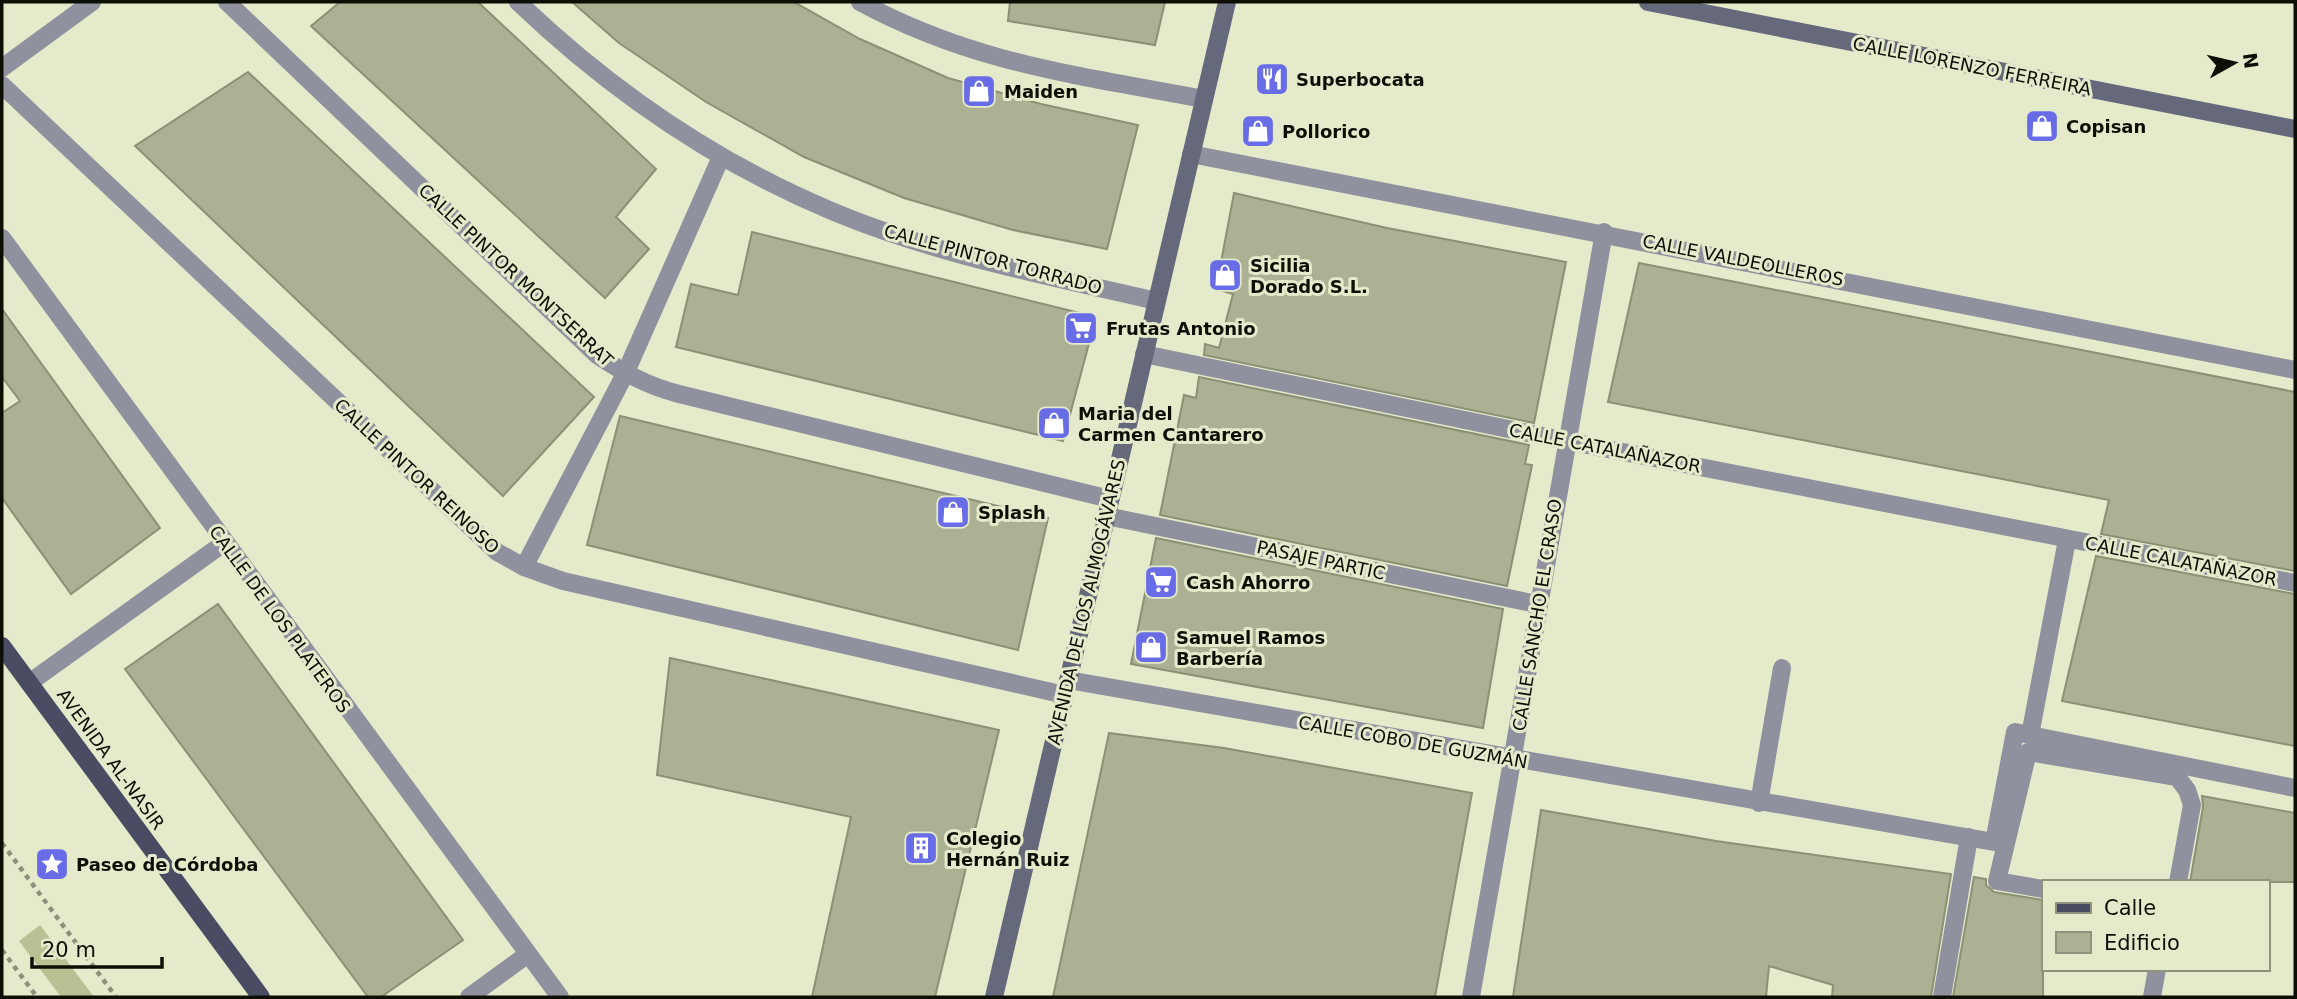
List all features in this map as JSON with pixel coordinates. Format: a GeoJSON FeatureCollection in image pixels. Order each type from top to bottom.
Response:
{"type":"FeatureCollection","features":[{"type":"Feature","properties":{"kind":"main road","name":"AVENIDA DE LOS ALMOGÁVARES"},"geometry":{"type":"LineString","coordinates":[[993,997],[1227,2]]}},
{"type":"Feature","properties":{"kind":"main road","name":"CALLE LORENZO FERREIRA"},"geometry":{"type":"LineString","coordinates":[[1648,2],[2295,129]]}},
{"type":"Feature","properties":{"kind":"main road","name":"AVENIDA AL-NASIR"},"geometry":{"type":"LineString","coordinates":[[2,646],[261,997]]}},
{"type":"Feature","properties":{"kind":"street"},"geometry":{"type":"LineString","coordinates":[[2,68],[92,2]]}},
{"type":"Feature","properties":{"kind":"street","name":"CALLE PINTOR MONTSERRAT"},"geometry":{"type":"LineString","coordinates":[[228,2],[597,355],[625,374],[670,392],[1108,507]]}},
{"type":"Feature","properties":{"kind":"street","name":"CALLE PINTOR TORRADO"},"geometry":{"type":"LineString","coordinates":[[518,2],[577,56],[647,109],[721,157],[798,197],[901,236],[971,257],[1156,301]]}},
{"type":"Feature","properties":{"kind":"street"},"geometry":{"type":"LineString","coordinates":[[860,2],[929,35],[987,56],[1062,75],[1203,99]]}},
{"type":"Feature","properties":{"kind":"street","name":"CALLE PINTOR REINOSO"},"geometry":{"type":"LineString","coordinates":[[2,85],[497,552],[524,567],[563,581],[693,613],[1066,688]]}},
{"type":"Feature","properties":{"kind":"street","name":"CALLE VALDEOLLEROS"},"geometry":{"type":"LineString","coordinates":[[1191,153],[1604,232],[2295,370]]}},
{"type":"Feature","properties":{"kind":"street"},"geometry":{"type":"LineString","coordinates":[[524,567],[625,374],[721,157]]}},
{"type":"Feature","properties":{"kind":"street","name":"CALLE SANCHO EL CRASO"},"geometry":{"type":"LineString","coordinates":[[1471,997],[1513,760],[1537,604],[1604,232]]}},
{"type":"Feature","properties":{"kind":"street","name":"CALLE DE LOS PLATEROS"},"geometry":{"type":"LineString","coordinates":[[2,238],[560,997]]}},
{"type":"Feature","properties":{"kind":"street","name":"CALLE CATALAÑAZOR"},"geometry":{"type":"LineString","coordinates":[[1144,354],[2067,540]]}},
{"type":"Feature","properties":{"kind":"street","name":"PASAJE PARTIC"},"geometry":{"type":"LineString","coordinates":[[1108,507],[1537,604]]}},
{"type":"Feature","properties":{"kind":"street"},"geometry":{"type":"LineString","coordinates":[[2067,540],[2030,735],[2295,788]]}},
{"type":"Feature","properties":{"kind":"street","name":"CALLE CALATAÑAZOR"},"geometry":{"type":"LineString","coordinates":[[2067,540],[2295,583]]}},
{"type":"Feature","properties":{"kind":"street"},"geometry":{"type":"LineString","coordinates":[[29,683],[224,543]]}},
{"type":"Feature","properties":{"kind":"street"},"geometry":{"type":"LineString","coordinates":[[1759,803],[1782,668]]}},
{"type":"Feature","properties":{"kind":"street","name":"CALLE COBO DE GUZMÁN"},"geometry":{"type":"LineString","coordinates":[[1066,688],[1513,760],[1994,842],[2015,732],[2030,735]]}},
{"type":"Feature","properties":{"kind":"street"},"geometry":{"type":"LineString","coordinates":[[2042,889],[1997,881],[2028,752],[2177,777],[2192,805],[2178,880]]}},
{"type":"Feature","properties":{"kind":"street"},"geometry":{"type":"LineString","coordinates":[[2171,880],[2190,767]]}},
{"type":"Feature","properties":{"kind":"street"},"geometry":{"type":"LineString","coordinates":[[1942,997],[1969,837]]}},
{"type":"Feature","properties":{"kind":"street"},"geometry":{"type":"LineString","coordinates":[[469,997],[528,954]]}},
{"type":"Feature","properties":{"kind":"street"},"geometry":{"type":"LineString","coordinates":[[2152,997],[2157,971]]}},
{"type":"Feature","properties":{"kind":"path"},"geometry":{"type":"LineString","coordinates":[[2,843],[116,997]]}},
{"type":"Feature","properties":{"kind":"path"},"geometry":{"type":"LineString","coordinates":[[2,950],[37,997]]}},
{"type":"Feature","properties":{"kind":"green space"},"geometry":{"type":"Polygon","coordinates":[[[40,925],[94,997],[61,997],[19,941],[40,925]]]}},
{"type":"Feature","properties":{"kind":"building"},"geometry":{"type":"Polygon","coordinates":[[[340,2],[478,2],[656,169],[616,217],[649,249],[605,298],[311,26],[340,2]]]}},
{"type":"Feature","properties":{"kind":"building"},"geometry":{"type":"Polygon","coordinates":[[[572,2],[794,2],[860,39],[948,78],[1041,104],[1138,125],[1107,249],[1013,230],[904,198],[804,157],[706,102],[619,43],[572,2]]]}},
{"type":"Feature","properties":{"kind":"building"},"geometry":{"type":"Polygon","coordinates":[[[1010,2],[1165,2],[1155,45],[1008,21],[1010,2]]]}},
{"type":"Feature","properties":{"kind":"building"},"geometry":{"type":"Polygon","coordinates":[[[248,72],[594,397],[503,496],[135,146],[248,72]]]}},
{"type":"Feature","properties":{"kind":"building"},"geometry":{"type":"Polygon","coordinates":[[[1234,193],[1387,228],[1566,262],[1534,423],[1204,355],[1205,344],[1219,348],[1233,294],[1216,289],[1234,193]]]}},
{"type":"Feature","properties":{"kind":"building"},"geometry":{"type":"Polygon","coordinates":[[[752,232],[1096,317],[1063,441],[676,347],[691,284],[738,295],[752,232]]]}},
{"type":"Feature","properties":{"kind":"building"},"geometry":{"type":"Polygon","coordinates":[[[1639,263],[2295,392],[2295,571],[2101,534],[2109,500],[1608,402],[1639,263]]]}},
{"type":"Feature","properties":{"kind":"building"},"geometry":{"type":"Polygon","coordinates":[[[2,309],[160,528],[71,594],[2,498],[2,413],[20,401],[2,377],[2,309]]]}},
{"type":"Feature","properties":{"kind":"building"},"geometry":{"type":"Polygon","coordinates":[[[1199,377],[1529,445],[1525,464],[1532,465],[1507,586],[1160,515],[1184,395],[1196,398],[1199,377]]]}},
{"type":"Feature","properties":{"kind":"building"},"geometry":{"type":"Polygon","coordinates":[[[620,416],[1048,518],[1018,650],[587,545],[620,416]]]}},
{"type":"Feature","properties":{"kind":"building"},"geometry":{"type":"Polygon","coordinates":[[[1156,538],[1503,609],[1483,728],[1131,664],[1156,538]]]}},
{"type":"Feature","properties":{"kind":"building"},"geometry":{"type":"Polygon","coordinates":[[[2096,556],[2295,594],[2295,746],[2062,701],[2096,556]]]}},
{"type":"Feature","properties":{"kind":"building"},"geometry":{"type":"Polygon","coordinates":[[[218,604],[463,940],[381,997],[368,997],[125,669],[218,604]]]}},
{"type":"Feature","properties":{"kind":"building","name":"Colegio Hernán Ruiz"},"geometry":{"type":"Polygon","coordinates":[[[670,658],[999,730],[935,997],[812,997],[851,817],[657,775],[670,658]]]}},
{"type":"Feature","properties":{"kind":"building"},"geometry":{"type":"Polygon","coordinates":[[[1109,733],[1224,748],[1472,793],[1435,997],[1053,997],[1109,733]]]}},
{"type":"Feature","properties":{"kind":"building"},"geometry":{"type":"Polygon","coordinates":[[[2202,796],[2295,813],[2295,882],[2190,880],[2203,807],[2202,796]]]}},
{"type":"Feature","properties":{"kind":"building"},"geometry":{"type":"Polygon","coordinates":[[[1541,810],[1716,841],[1951,874],[1931,997],[1832,997],[1833,985],[1769,966],[1766,997],[1513,997],[1541,810]]]}},
{"type":"Feature","properties":{"kind":"building"},"geometry":{"type":"Polygon","coordinates":[[[1974,877],[1986,879],[1986,885],[1994,892],[2042,900],[2043,997],[1953,997],[1974,877]]]}},
{"type":"Feature","properties":{"kind":"place","name":"Superbocata"},"geometry":{"type":"Point","coordinates":[1272,79]}},
{"type":"Feature","properties":{"kind":"place","name":"Maiden"},"geometry":{"type":"Point","coordinates":[979,91]}},
{"type":"Feature","properties":{"kind":"place","name":"Copisan"},"geometry":{"type":"Point","coordinates":[2042,126]}},
{"type":"Feature","properties":{"kind":"place","name":"Pollorico"},"geometry":{"type":"Point","coordinates":[1258,131]}},
{"type":"Feature","properties":{"kind":"place","name":"Sicilia Dorado S.L."},"geometry":{"type":"Point","coordinates":[1225,275]}},
{"type":"Feature","properties":{"kind":"place","name":"Frutas Antonio"},"geometry":{"type":"Point","coordinates":[1081,328]}},
{"type":"Feature","properties":{"kind":"place","name":"Maria del Carmen Cantarero"},"geometry":{"type":"Point","coordinates":[1054,423]}},
{"type":"Feature","properties":{"kind":"place","name":"Splash"},"geometry":{"type":"Point","coordinates":[953,512]}},
{"type":"Feature","properties":{"kind":"place","name":"Cash Ahorro"},"geometry":{"type":"Point","coordinates":[1161,582]}},
{"type":"Feature","properties":{"kind":"place","name":"Samuel Ramos Barbería"},"geometry":{"type":"Point","coordinates":[1151,647]}},
{"type":"Feature","properties":{"kind":"place","name":"Colegio Hernán Ruiz"},"geometry":{"type":"Point","coordinates":[921,848]}},
{"type":"Feature","properties":{"kind":"place","name":"Paseo de Córdoba"},"geometry":{"type":"Point","coordinates":[52,864]}}]}
